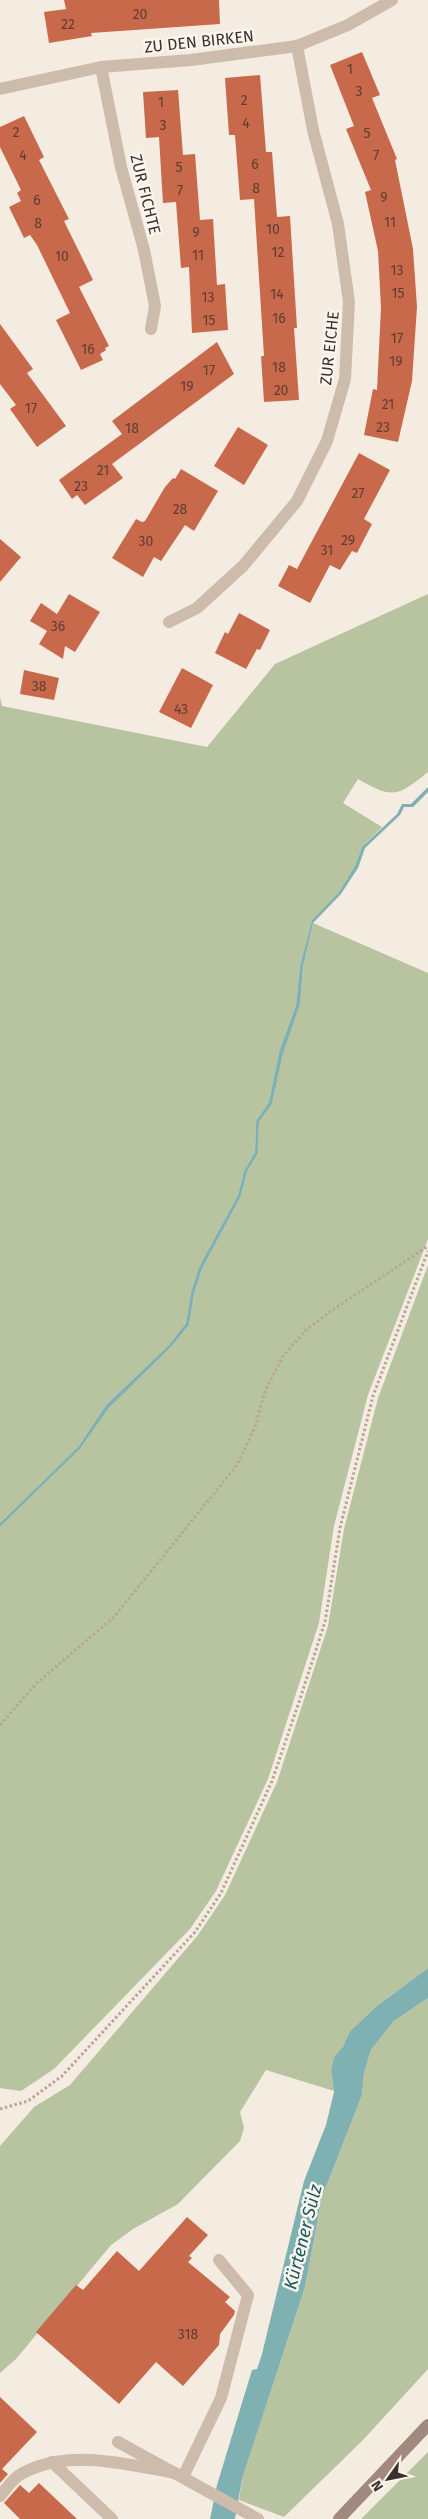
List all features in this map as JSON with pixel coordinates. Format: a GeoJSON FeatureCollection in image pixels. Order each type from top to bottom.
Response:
{"type":"FeatureCollection","features":[{"type":"Feature","properties":{"kind":"main road"},"geometry":{"type":"LineString","coordinates":[[339,2519],[425,2432]]}},
{"type":"Feature","properties":{"kind":"street","name":"ZU DEN BIRKEN"},"geometry":{"type":"LineString","coordinates":[[0,89],[101,67],[191,60],[297,46],[348,25],[392,0]]}},
{"type":"Feature","properties":{"kind":"street","name":"ZUR EICHE"},"geometry":{"type":"LineString","coordinates":[[169,622],[197,608],[243,566],[297,501],[327,441],[345,379],[350,302],[338,224],[313,130],[297,46]]}},
{"type":"Feature","properties":{"kind":"street","name":"ZUR FICHTE"},"geometry":{"type":"LineString","coordinates":[[101,67],[121,166],[144,250],[155,306],[151,329]]}},
{"type":"Feature","properties":{"kind":"street"},"geometry":{"type":"LineString","coordinates":[[179,2475],[221,2398],[248,2295],[219,2260]]}},
{"type":"Feature","properties":{"kind":"street"},"geometry":{"type":"LineString","coordinates":[[118,2442],[258,2519]]}},
{"type":"Feature","properties":{"kind":"street"},"geometry":{"type":"LineString","coordinates":[[0,2496],[20,2474],[52,2462],[103,2460],[179,2475]]}},
{"type":"Feature","properties":{"kind":"street"},"geometry":{"type":"LineString","coordinates":[[52,2462],[112,2519]]}},
{"type":"Feature","properties":{"kind":"path"},"geometry":{"type":"LineString","coordinates":[[0,1725],[36,1683],[114,1618],[236,1465],[255,1427],[265,1391],[283,1356],[305,1332],[331,1311],[428,1246]]}},
{"type":"Feature","properties":{"kind":"path"},"geometry":{"type":"LineString","coordinates":[[0,2109],[28,2101],[62,2076],[195,1932],[221,1893],[272,1781],[299,1702],[324,1622],[340,1528],[373,1396],[428,1251]]}},
{"type":"Feature","properties":{"kind":"green space"},"geometry":{"type":"Polygon","coordinates":[[[428,594],[428,772],[409,786],[394,792],[379,790],[358,779],[343,803],[382,827],[362,847],[355,866],[339,892],[312,920],[300,966],[296,1005],[279,1052],[269,1102],[256,1121],[255,1152],[244,1171],[238,1195],[199,1267],[191,1292],[186,1323],[169,1345],[106,1405],[78,1447],[0,1523],[0,697],[2,706],[207,747],[275,664],[428,594]]]}},
{"type":"Feature","properties":{"kind":"green space"},"geometry":{"type":"Polygon","coordinates":[[[313,923],[428,973],[428,1239],[368,1395],[334,1526],[319,1623],[268,1779],[216,1891],[190,1929],[54,2069],[21,2091],[0,2088],[0,1527],[80,1449],[109,1408],[171,1347],[189,1325],[194,1294],[202,1269],[241,1196],[247,1172],[258,1153],[259,1122],[272,1104],[283,1054],[300,1005],[303,967],[313,923]]]}},
{"type":"Feature","properties":{"kind":"green space"},"geometry":{"type":"Polygon","coordinates":[[[428,1265],[428,1968],[377,2006],[350,2031],[343,2048],[334,2057],[331,2069],[334,2091],[266,2070],[240,2112],[244,2128],[240,2141],[178,2204],[133,2229],[111,2245],[16,2359],[0,2373],[0,2146],[34,2107],[70,2085],[198,1935],[225,1895],[277,1782],[328,1626],[344,1529],[378,1398],[428,1265]]]}},
{"type":"Feature","properties":{"kind":"green space"},"geometry":{"type":"Polygon","coordinates":[[[428,1998],[428,2369],[363,2440],[284,2517],[239,2500],[242,2479],[305,2287],[322,2197],[362,2095],[364,2073],[371,2050],[394,2021],[428,1998]]]}},
{"type":"Feature","properties":{"kind":"green space"},"geometry":{"type":"Polygon","coordinates":[[[428,2452],[428,2519],[361,2519],[428,2452]]]}},
{"type":"Feature","properties":{"kind":"water"},"geometry":{"type":"Polygon","coordinates":[[[428,787],[428,792],[413,807],[404,807],[400,815],[365,848],[358,868],[341,894],[313,923],[303,967],[300,1005],[283,1054],[272,1104],[259,1122],[258,1153],[247,1172],[241,1196],[202,1269],[194,1294],[189,1325],[171,1347],[109,1408],[80,1449],[0,1527],[0,1523],[78,1447],[106,1405],[169,1345],[186,1323],[191,1292],[199,1267],[238,1195],[244,1171],[255,1152],[256,1121],[269,1102],[279,1052],[296,1005],[300,966],[312,920],[339,892],[355,866],[362,847],[397,814],[402,804],[411,804],[428,787]]]}},
{"type":"Feature","properties":{"kind":"water","name":"Kürtener Sülz"},"geometry":{"type":"Polygon","coordinates":[[[428,1968],[428,1998],[394,2021],[371,2050],[364,2073],[362,2095],[322,2197],[305,2287],[242,2479],[235,2519],[210,2519],[217,2485],[252,2370],[257,2369],[262,2354],[304,2181],[326,2125],[334,2092],[331,2069],[334,2057],[343,2047],[350,2031],[377,2006],[428,1968]]]}},
{"type":"Feature","properties":{"kind":"building"},"geometry":{"type":"Polygon","coordinates":[[[64,0],[219,0],[220,24],[91,33],[92,36],[49,43],[44,12],[66,9],[64,0]]]}},
{"type":"Feature","properties":{"kind":"building"},"geometry":{"type":"Polygon","coordinates":[[[362,52],[380,95],[372,98],[397,159],[395,160],[413,249],[417,307],[412,381],[398,442],[364,435],[373,389],[377,390],[381,308],[378,251],[365,192],[371,190],[346,129],[354,126],[330,65],[362,52]]]}},
{"type":"Feature","properties":{"kind":"building"},"geometry":{"type":"Polygon","coordinates":[[[260,75],[266,152],[272,152],[277,217],[290,216],[297,328],[294,328],[299,400],[264,402],[261,356],[264,356],[254,199],[240,200],[235,135],[229,135],[225,78],[260,75]]]}},
{"type":"Feature","properties":{"kind":"building"},"geometry":{"type":"Polygon","coordinates":[[[178,90],[183,155],[195,154],[200,220],[213,219],[217,285],[225,284],[228,330],[192,333],[189,267],[181,268],[176,202],[163,203],[159,137],[146,138],[143,92],[178,90]]]}},
{"type":"Feature","properties":{"kind":"building"},"geometry":{"type":"Polygon","coordinates":[[[24,116],[44,157],[39,160],[69,219],[64,221],[93,280],[79,287],[109,346],[100,354],[103,360],[81,370],[56,320],[70,313],[37,245],[30,235],[24,238],[9,207],[21,201],[17,193],[21,190],[0,147],[0,127],[24,116]]]}},
{"type":"Feature","properties":{"kind":"building"},"geometry":{"type":"Polygon","coordinates":[[[0,324],[33,369],[27,373],[66,426],[37,447],[10,409],[16,405],[0,384],[0,324]]]}},
{"type":"Feature","properties":{"kind":"building"},"geometry":{"type":"Polygon","coordinates":[[[217,342],[234,374],[112,464],[123,478],[85,505],[77,495],[72,499],[59,480],[122,434],[112,421],[217,342]]]}},
{"type":"Feature","properties":{"kind":"building"},"geometry":{"type":"Polygon","coordinates":[[[238,427],[268,445],[244,485],[214,466],[238,427]]]}},
{"type":"Feature","properties":{"kind":"building"},"geometry":{"type":"Polygon","coordinates":[[[359,453],[390,470],[364,519],[372,524],[357,553],[352,551],[340,570],[330,565],[310,603],[278,586],[289,565],[297,569],[359,453]]]}},
{"type":"Feature","properties":{"kind":"building"},"geometry":{"type":"Polygon","coordinates":[[[181,469],[218,491],[194,531],[185,525],[161,561],[154,557],[143,577],[112,558],[136,519],[142,522],[145,521],[165,487],[173,478],[175,479],[181,469]]]}},
{"type":"Feature","properties":{"kind":"building"},"geometry":{"type":"Polygon","coordinates":[[[0,539],[21,557],[0,582],[0,539]]]}},
{"type":"Feature","properties":{"kind":"building"},"geometry":{"type":"Polygon","coordinates":[[[69,594],[100,612],[75,652],[65,646],[63,659],[39,644],[47,631],[30,621],[41,603],[57,614],[69,594]]]}},
{"type":"Feature","properties":{"kind":"building"},"geometry":{"type":"Polygon","coordinates":[[[239,613],[270,630],[260,650],[257,649],[246,669],[215,653],[225,632],[228,634],[239,613]]]}},
{"type":"Feature","properties":{"kind":"building"},"geometry":{"type":"Polygon","coordinates":[[[182,668],[213,685],[191,728],[159,712],[182,668]]]}},
{"type":"Feature","properties":{"kind":"building"},"geometry":{"type":"Polygon","coordinates":[[[24,670],[59,678],[54,700],[20,694],[24,670]]]}},
{"type":"Feature","properties":{"kind":"building"},"geometry":{"type":"Polygon","coordinates":[[[187,2217],[208,2235],[189,2256],[192,2258],[188,2262],[230,2297],[225,2302],[235,2311],[234,2315],[220,2334],[219,2345],[183,2386],[156,2362],[119,2404],[36,2332],[76,2285],[83,2290],[117,2251],[139,2271],[187,2217]]]}},
{"type":"Feature","properties":{"kind":"building"},"geometry":{"type":"Polygon","coordinates":[[[0,2397],[37,2432],[2,2469],[8,2474],[0,2483],[0,2397]]]}},
{"type":"Feature","properties":{"kind":"building"},"geometry":{"type":"Polygon","coordinates":[[[39,2483],[77,2519],[20,2519],[4,2503],[20,2485],[29,2493],[39,2483]]]}}]}
